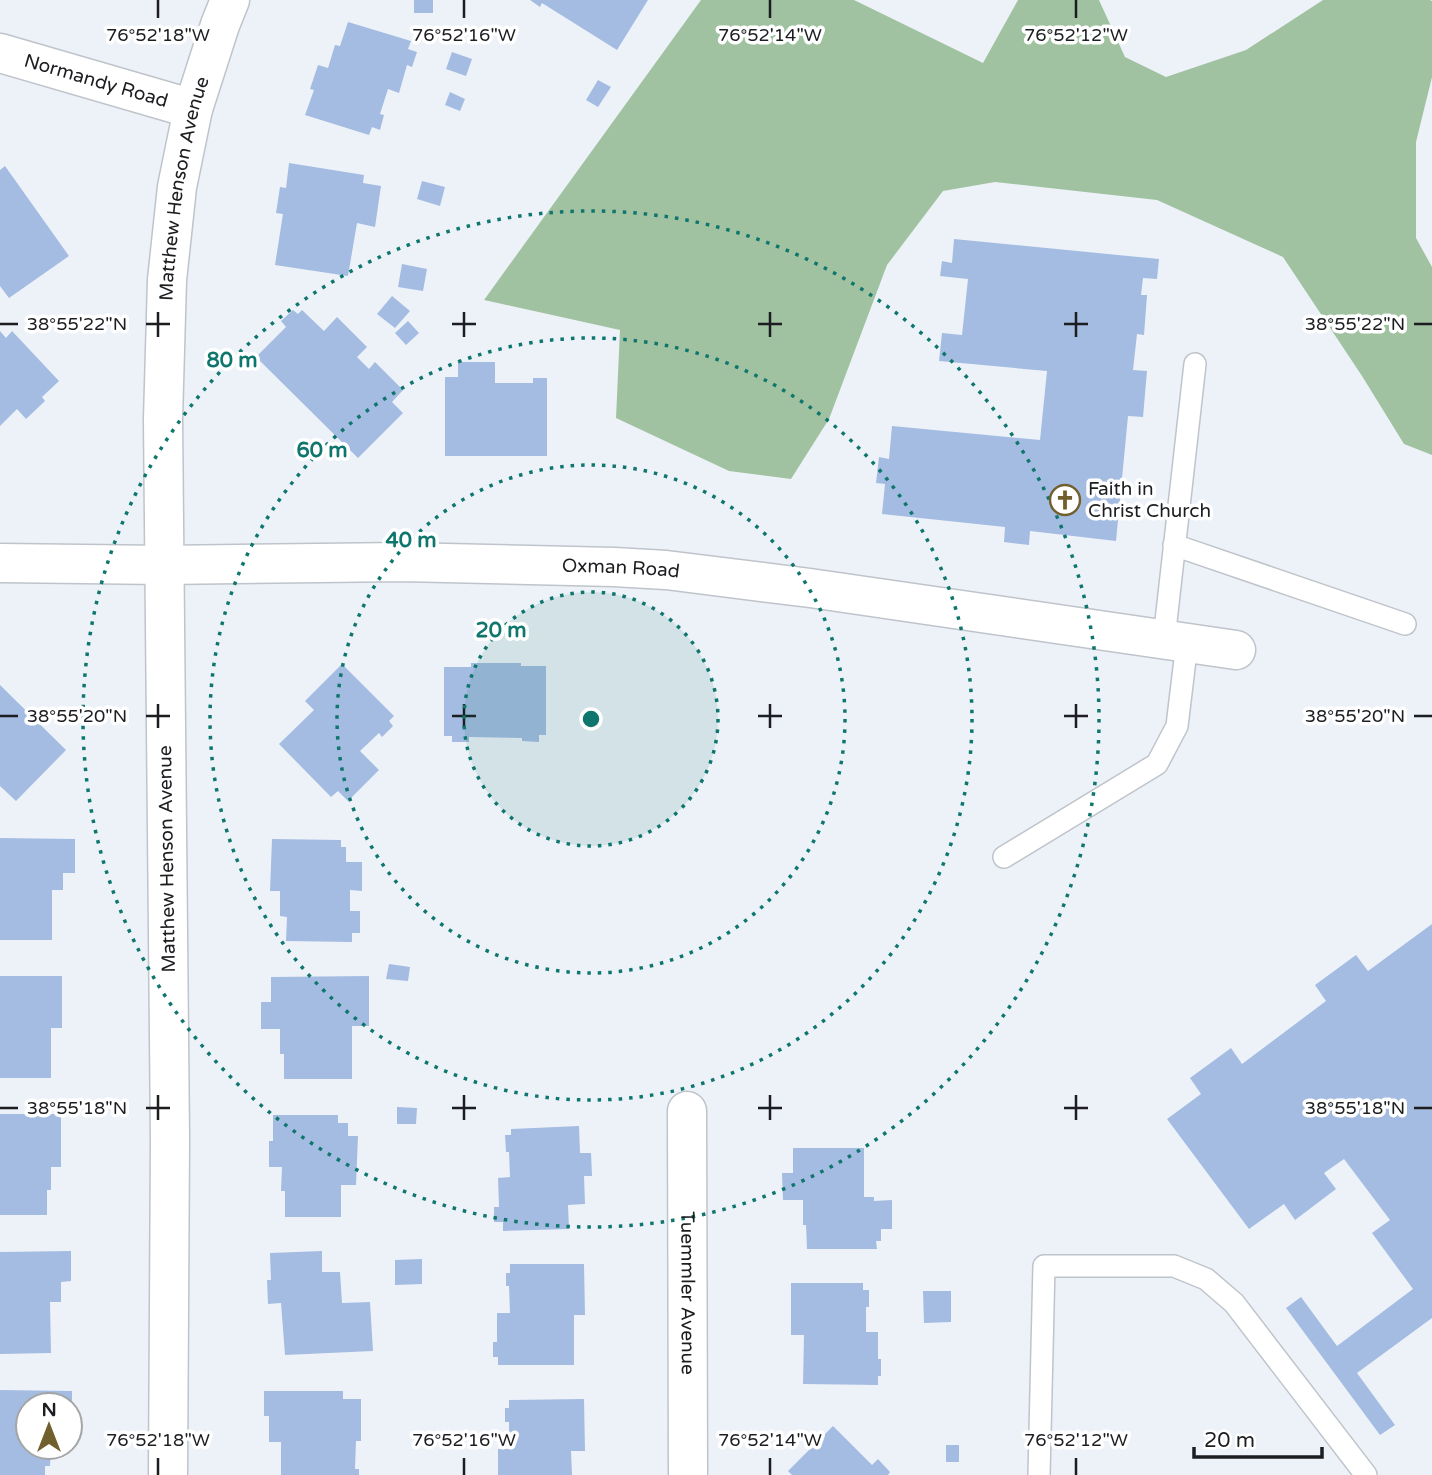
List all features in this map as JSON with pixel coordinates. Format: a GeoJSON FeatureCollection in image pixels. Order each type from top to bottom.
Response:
{"type":"FeatureCollection","features":[{"type":"Feature","properties":{"kind":"street","name":"Matthew Henson Avenue"},"geometry":{"type":"LineString","coordinates":[[168,1475],[170,1139],[163,419],[167,280],[177,187],[193,109],[230,0]]}},
{"type":"Feature","properties":{"kind":"street","name":"Normandy Road"},"geometry":{"type":"LineString","coordinates":[[0,53],[193,109]]}},
{"type":"Feature","properties":{"kind":"street","name":"Oxman Road"},"geometry":{"type":"LineString","coordinates":[[0,563],[164,565],[403,562],[666,570],[810,588],[1236,650]]}},
{"type":"Feature","properties":{"kind":"street","name":"Tuemmler Avenue"},"geometry":{"type":"LineString","coordinates":[[687,1111],[688,1475]]}},
{"type":"Feature","properties":{"kind":"lane"},"geometry":{"type":"LineString","coordinates":[[1004,857],[1157,764],[1177,726],[1174,545],[1195,364]]}},
{"type":"Feature","properties":{"kind":"lane"},"geometry":{"type":"LineString","coordinates":[[1174,545],[1405,624]]}},
{"type":"Feature","properties":{"kind":"lane"},"geometry":{"type":"LineString","coordinates":[[1039,1475],[1045,1266],[1174,1266],[1206,1279],[1234,1303],[1366,1475]]}},
{"type":"Feature","properties":{"kind":"green space"},"geometry":{"type":"Polygon","coordinates":[[[701,0],[854,0],[983,63],[1018,0],[1099,0],[1125,57],[1166,77],[1246,50],[1323,0],[1432,1],[1432,77],[1416,142],[1416,238],[1432,267],[1432,455],[1404,444],[1283,257],[1157,200],[995,182],[943,191],[887,265],[829,419],[791,479],[729,471],[616,418],[620,330],[484,300],[701,0]]]}},
{"type":"Feature","properties":{"kind":"building"},"geometry":{"type":"Polygon","coordinates":[[[414,0],[433,0],[433,13],[414,13],[414,0]]]}},
{"type":"Feature","properties":{"kind":"building"},"geometry":{"type":"Polygon","coordinates":[[[530,0],[648,0],[617,50],[542,3],[540,7],[530,0]]]}},
{"type":"Feature","properties":{"kind":"building"},"geometry":{"type":"Polygon","coordinates":[[[348,22],[411,41],[408,49],[417,52],[412,67],[407,65],[399,93],[388,89],[380,114],[384,115],[380,130],[372,127],[369,135],[305,115],[314,90],[310,89],[318,65],[328,68],[335,45],[340,46],[348,22]]]}},
{"type":"Feature","properties":{"kind":"building"},"geometry":{"type":"Polygon","coordinates":[[[452,52],[472,59],[466,76],[446,69],[452,52]]]}},
{"type":"Feature","properties":{"kind":"building"},"geometry":{"type":"Polygon","coordinates":[[[598,80],[611,87],[598,107],[586,100],[598,80]]]}},
{"type":"Feature","properties":{"kind":"building"},"geometry":{"type":"Polygon","coordinates":[[[450,92],[465,99],[460,111],[445,105],[450,92]]]}},
{"type":"Feature","properties":{"kind":"building"},"geometry":{"type":"Polygon","coordinates":[[[289,163],[364,175],[363,183],[381,186],[375,227],[357,223],[348,276],[275,265],[283,214],[276,213],[280,187],[286,188],[289,163]]]}},
{"type":"Feature","properties":{"kind":"building"},"geometry":{"type":"Polygon","coordinates":[[[5,166],[69,256],[9,298],[0,286],[0,170],[5,166]]]}},
{"type":"Feature","properties":{"kind":"building"},"geometry":{"type":"Polygon","coordinates":[[[422,181],[445,187],[440,206],[417,199],[422,181]]]}},
{"type":"Feature","properties":{"kind":"building"},"geometry":{"type":"Polygon","coordinates":[[[954,239],[1159,259],[1157,279],[1143,278],[1141,295],[1147,295],[1144,335],[1137,334],[1133,370],[1147,371],[1143,417],[1128,416],[1116,541],[1030,531],[1029,545],[1004,542],[1005,527],[882,514],[885,484],[876,483],[879,457],[889,459],[892,426],[1040,440],[1047,371],[939,361],[942,333],[962,335],[968,279],[940,276],[942,261],[952,263],[954,239]]]}},
{"type":"Feature","properties":{"kind":"building"},"geometry":{"type":"Polygon","coordinates":[[[402,264],[427,269],[423,291],[398,287],[402,264]]]}},
{"type":"Feature","properties":{"kind":"building"},"geometry":{"type":"Polygon","coordinates":[[[392,296],[410,311],[395,328],[377,314],[392,296]]]}},
{"type":"Feature","properties":{"kind":"building"},"geometry":{"type":"Polygon","coordinates":[[[293,310],[298,314],[302,310],[324,331],[337,317],[367,347],[357,357],[369,369],[375,362],[403,390],[392,402],[403,413],[358,458],[256,357],[286,327],[281,321],[293,310]]]}},
{"type":"Feature","properties":{"kind":"building"},"geometry":{"type":"Polygon","coordinates":[[[408,321],[419,333],[406,345],[395,333],[408,321]]]}},
{"type":"Feature","properties":{"kind":"building"},"geometry":{"type":"Polygon","coordinates":[[[0,331],[6,338],[12,331],[59,381],[42,397],[45,401],[26,419],[17,409],[0,426],[0,331]]]}},
{"type":"Feature","properties":{"kind":"building"},"geometry":{"type":"Polygon","coordinates":[[[458,362],[495,362],[495,383],[533,383],[533,378],[547,378],[547,456],[445,456],[445,377],[458,377],[458,362]]]}},
{"type":"Feature","properties":{"kind":"building"},"geometry":{"type":"Polygon","coordinates":[[[471,663],[546,666],[546,735],[539,735],[539,742],[522,741],[522,738],[469,737],[469,742],[452,742],[452,736],[444,736],[444,667],[471,667],[471,663]]]}},
{"type":"Feature","properties":{"kind":"building"},"geometry":{"type":"Polygon","coordinates":[[[342,664],[394,716],[389,721],[393,726],[382,737],[379,733],[360,751],[379,770],[348,801],[338,791],[331,797],[279,744],[314,710],[305,701],[342,664]]]}},
{"type":"Feature","properties":{"kind":"building"},"geometry":{"type":"Polygon","coordinates":[[[0,685],[66,750],[16,801],[0,786],[0,685]]]}},
{"type":"Feature","properties":{"kind":"building"},"geometry":{"type":"Polygon","coordinates":[[[0,838],[75,839],[75,873],[63,873],[63,890],[52,890],[52,940],[0,940],[0,838]]]}},
{"type":"Feature","properties":{"kind":"building"},"geometry":{"type":"Polygon","coordinates":[[[272,839],[341,840],[341,847],[346,847],[346,862],[362,862],[362,891],[350,890],[350,911],[360,911],[360,933],[352,933],[352,942],[286,941],[287,917],[280,916],[280,891],[270,891],[272,839]]]}},
{"type":"Feature","properties":{"kind":"building"},"geometry":{"type":"Polygon","coordinates":[[[1432,924],[1432,1318],[1357,1373],[1395,1425],[1380,1435],[1286,1308],[1301,1297],[1337,1346],[1413,1289],[1372,1233],[1390,1220],[1344,1159],[1324,1173],[1336,1189],[1295,1220],[1284,1204],[1249,1229],[1167,1119],[1201,1094],[1190,1078],[1231,1048],[1242,1064],[1326,1001],[1315,985],[1356,955],[1368,971],[1432,924]]]}},
{"type":"Feature","properties":{"kind":"building"},"geometry":{"type":"Polygon","coordinates":[[[389,964],[410,967],[408,981],[386,979],[389,964]]]}},
{"type":"Feature","properties":{"kind":"building"},"geometry":{"type":"Polygon","coordinates":[[[0,976],[62,976],[62,1028],[51,1028],[51,1078],[0,1078],[0,976]]]}},
{"type":"Feature","properties":{"kind":"building"},"geometry":{"type":"Polygon","coordinates":[[[369,976],[369,1026],[352,1026],[352,1079],[284,1079],[280,1029],[261,1029],[261,1002],[271,1002],[271,977],[369,976]]]}},
{"type":"Feature","properties":{"kind":"building"},"geometry":{"type":"Polygon","coordinates":[[[397,1107],[417,1108],[416,1124],[397,1124],[397,1107]]]}},
{"type":"Feature","properties":{"kind":"building"},"geometry":{"type":"Polygon","coordinates":[[[0,1114],[61,1114],[61,1167],[51,1167],[47,1215],[0,1215],[0,1114]]]}},
{"type":"Feature","properties":{"kind":"building"},"geometry":{"type":"Polygon","coordinates":[[[273,1115],[338,1115],[338,1123],[348,1123],[348,1136],[358,1136],[356,1185],[341,1185],[341,1217],[285,1217],[285,1191],[281,1191],[282,1167],[269,1167],[273,1115]]]}},
{"type":"Feature","properties":{"kind":"building"},"geometry":{"type":"Polygon","coordinates":[[[579,1126],[580,1153],[591,1153],[592,1176],[584,1176],[585,1204],[568,1205],[569,1229],[503,1231],[503,1222],[494,1222],[494,1207],[499,1207],[498,1178],[510,1177],[505,1135],[511,1135],[511,1129],[579,1126]]]}},
{"type":"Feature","properties":{"kind":"building"},"geometry":{"type":"Polygon","coordinates":[[[793,1148],[864,1148],[864,1197],[874,1197],[874,1201],[892,1200],[892,1229],[881,1229],[881,1241],[876,1241],[877,1249],[807,1249],[803,1200],[783,1200],[782,1173],[793,1173],[793,1148]]]}},
{"type":"Feature","properties":{"kind":"building"},"geometry":{"type":"Polygon","coordinates":[[[71,1251],[71,1281],[61,1282],[61,1302],[50,1302],[51,1353],[0,1354],[0,1252],[71,1251]]]}},
{"type":"Feature","properties":{"kind":"building"},"geometry":{"type":"Polygon","coordinates":[[[322,1251],[322,1272],[340,1272],[342,1303],[370,1302],[373,1351],[285,1355],[281,1303],[268,1304],[270,1253],[322,1251]]]}},
{"type":"Feature","properties":{"kind":"building"},"geometry":{"type":"Polygon","coordinates":[[[422,1259],[422,1284],[395,1285],[395,1260],[422,1259]]]}},
{"type":"Feature","properties":{"kind":"building"},"geometry":{"type":"Polygon","coordinates":[[[510,1264],[584,1264],[585,1315],[574,1315],[574,1365],[498,1365],[498,1357],[493,1357],[493,1342],[497,1342],[497,1313],[510,1313],[506,1273],[510,1273],[510,1264]]]}},
{"type":"Feature","properties":{"kind":"building"},"geometry":{"type":"Polygon","coordinates":[[[791,1283],[863,1283],[863,1290],[869,1290],[866,1332],[878,1332],[881,1376],[878,1376],[878,1385],[803,1384],[804,1335],[791,1335],[791,1283]]]}},
{"type":"Feature","properties":{"kind":"building"},"geometry":{"type":"Polygon","coordinates":[[[923,1291],[951,1291],[951,1322],[924,1323],[923,1291]]]}},
{"type":"Feature","properties":{"kind":"building"},"geometry":{"type":"Polygon","coordinates":[[[0,1390],[72,1391],[14,1391],[14,1461],[50,1461],[50,1466],[45,1466],[45,1475],[0,1475],[0,1390]]]}},
{"type":"Feature","properties":{"kind":"building"},"geometry":{"type":"Polygon","coordinates":[[[264,1391],[343,1391],[343,1399],[361,1399],[361,1441],[356,1441],[355,1469],[359,1469],[359,1475],[281,1475],[281,1442],[269,1442],[269,1416],[264,1416],[264,1391]]]}},
{"type":"Feature","properties":{"kind":"building"},"geometry":{"type":"Polygon","coordinates":[[[584,1399],[585,1451],[571,1451],[572,1475],[498,1475],[498,1449],[509,1449],[509,1422],[505,1422],[505,1408],[509,1408],[509,1400],[584,1399]]]}},
{"type":"Feature","properties":{"kind":"building"},"geometry":{"type":"Polygon","coordinates":[[[833,1426],[872,1465],[878,1459],[890,1472],[888,1475],[792,1475],[788,1471],[833,1426]]]}},
{"type":"Feature","properties":{"kind":"building"},"geometry":{"type":"Polygon","coordinates":[[[946,1445],[959,1445],[959,1462],[946,1462],[946,1445]]]}},
{"type":"Feature","properties":{"kind":"place","name":"Faith in Christ Church"},"geometry":{"type":"Point","coordinates":[1065,500]}}]}
